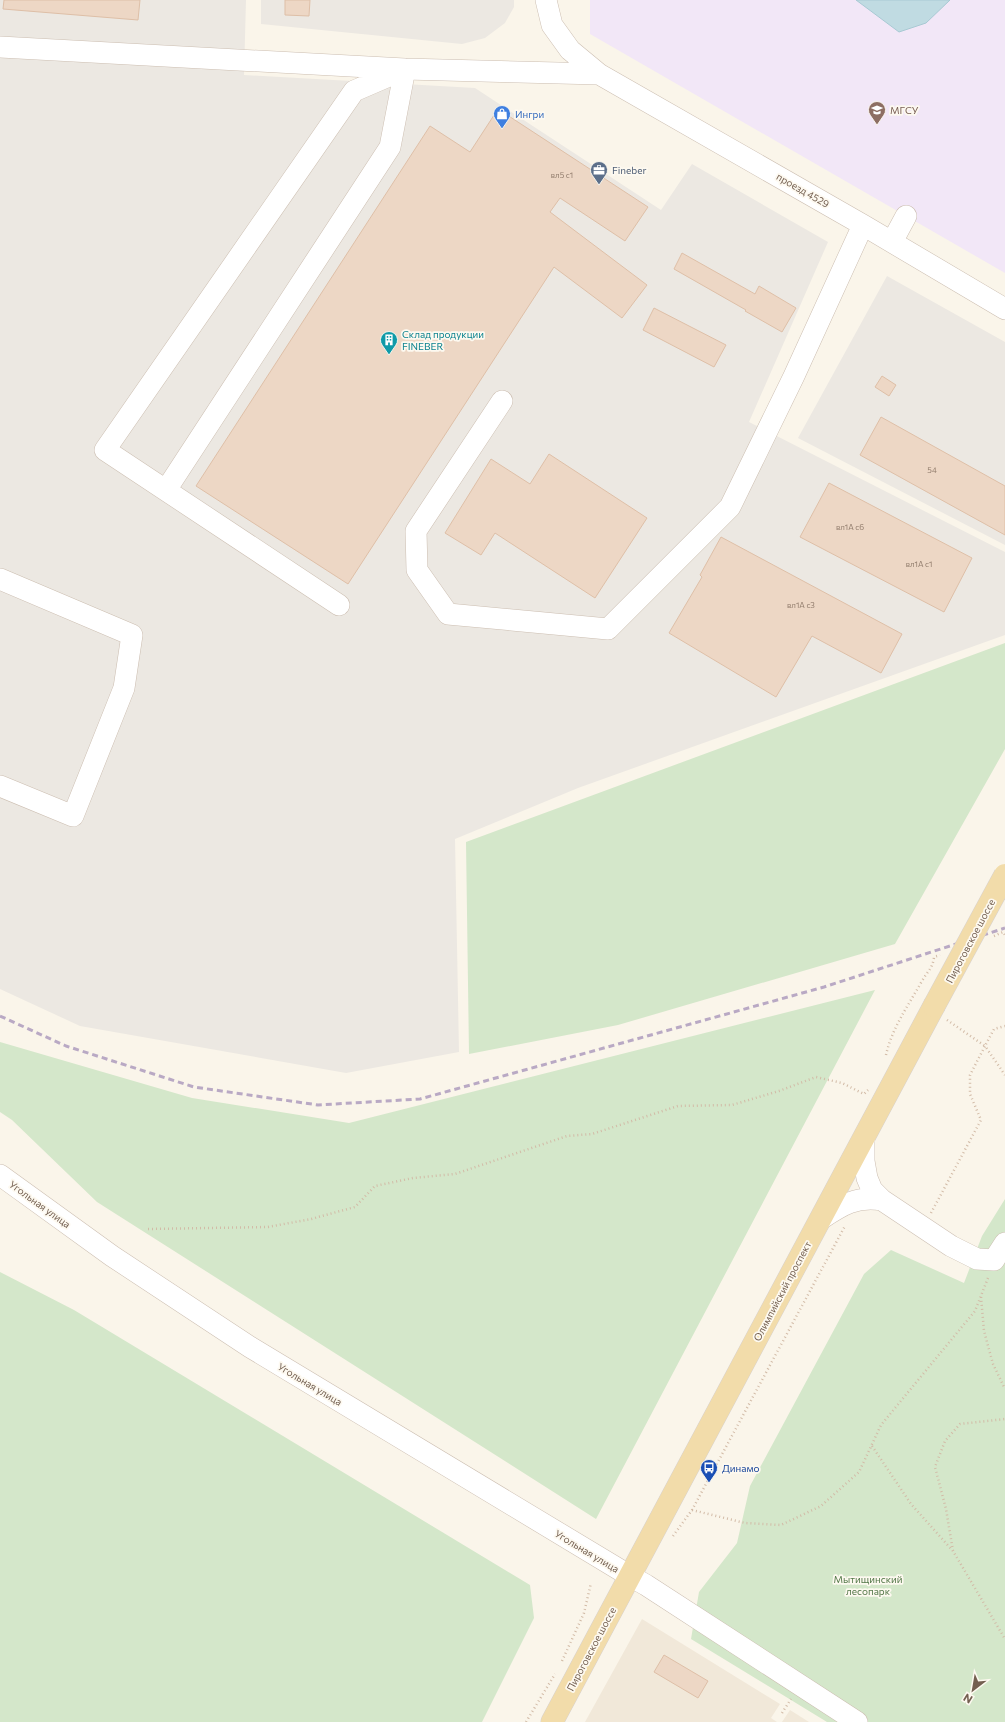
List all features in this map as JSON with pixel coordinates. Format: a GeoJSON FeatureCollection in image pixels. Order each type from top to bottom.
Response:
{"type":"FeatureCollection","features":[{"type":"Feature","properties":{"kind":"main road","name":"Пироговское шоссе"},"geometry":{"type":"LineString","coordinates":[[940,1010],[1005,875]]}},
{"type":"Feature","properties":{"kind":"main road","name":"Олимпийский проспект"},"geometry":{"type":"LineString","coordinates":[[630,1576],[864,1139],[940,1010]]}},
{"type":"Feature","properties":{"kind":"main road","name":"Пироговское шоссе"},"geometry":{"type":"LineString","coordinates":[[552,1722],[630,1576]]}},
{"type":"Feature","properties":{"kind":"street","name":"проезд 4529"},"geometry":{"type":"LineString","coordinates":[[546,0],[552,25],[570,50],[599,74],[863,225],[1005,309]]}},
{"type":"Feature","properties":{"kind":"street"},"geometry":{"type":"LineString","coordinates":[[0,47],[405,69],[599,74]]}},
{"type":"Feature","properties":{"kind":"street"},"geometry":{"type":"LineString","coordinates":[[339,605],[105,450],[354,91],[405,69]]}},
{"type":"Feature","properties":{"kind":"street"},"geometry":{"type":"LineString","coordinates":[[166,490],[390,147],[405,69]]}},
{"type":"Feature","properties":{"kind":"street"},"geometry":{"type":"LineString","coordinates":[[892,242],[906,216]]}},
{"type":"Feature","properties":{"kind":"street"},"geometry":{"type":"LineString","coordinates":[[502,401],[416,532],[417,570],[448,614],[608,629],[730,507],[794,376],[863,225]]}},
{"type":"Feature","properties":{"kind":"street"},"geometry":{"type":"LineString","coordinates":[[0,580],[132,635],[124,688],[73,816],[0,786]]}},
{"type":"Feature","properties":{"kind":"street"},"geometry":{"type":"LineString","coordinates":[[864,1139],[864,1160],[867,1178],[872,1190],[882,1200],[951,1246],[977,1259],[994,1260],[1005,1243]]}},
{"type":"Feature","properties":{"kind":"street","name":"Угольная улица"},"geometry":{"type":"LineString","coordinates":[[0,1175],[112,1256],[250,1348],[650,1588],[857,1722]]}},
{"type":"Feature","properties":{"kind":"street"},"geometry":{"type":"LineString","coordinates":[[820,1220],[840,1207],[852,1202],[869,1198],[882,1200]]}},
{"type":"Feature","properties":{"kind":"path"},"geometry":{"type":"LineString","coordinates":[[940,1010],[945,1018],[985,1046],[1005,1075]]}},
{"type":"Feature","properties":{"kind":"path"},"geometry":{"type":"LineString","coordinates":[[924,1227],[981,1120],[970,1094],[970,1075],[994,1029],[1005,1026]]}},
{"type":"Feature","properties":{"kind":"path"},"geometry":{"type":"LineString","coordinates":[[148,1229],[268,1227],[312,1219],[355,1207],[375,1186],[414,1178],[455,1174],[567,1136],[592,1134],[678,1106],[732,1105],[779,1091],[816,1077],[842,1083],[864,1094]]}},
{"type":"Feature","properties":{"kind":"path"},"geometry":{"type":"LineString","coordinates":[[669,1542],[692,1510],[817,1275],[848,1220]]}},
{"type":"Feature","properties":{"kind":"path"},"geometry":{"type":"LineString","coordinates":[[692,1510],[745,1523],[781,1525],[821,1506],[859,1472],[881,1424],[974,1311],[994,1260]]}},
{"type":"Feature","properties":{"kind":"path"},"geometry":{"type":"LineString","coordinates":[[981,1296],[986,1338],[993,1364],[1005,1388]]}},
{"type":"Feature","properties":{"kind":"path"},"geometry":{"type":"LineString","coordinates":[[953,1551],[946,1509],[935,1468],[945,1441],[960,1424],[1005,1419]]}},
{"type":"Feature","properties":{"kind":"path"},"geometry":{"type":"LineString","coordinates":[[871,1446],[911,1504],[953,1551],[1005,1639]]}},
{"type":"Feature","properties":{"kind":"path"},"geometry":{"type":"LineString","coordinates":[[526,1722],[559,1667],[584,1613],[590,1582]]}},
{"type":"Feature","properties":{"kind":"shaded area"},"geometry":{"type":"Polygon","coordinates":[[[0,0],[246,0],[244,75],[475,88],[661,210],[692,164],[828,242],[749,422],[1005,552],[1005,635],[578,788],[455,839],[459,1052],[346,1073],[80,1026],[0,989],[0,0]]]}},
{"type":"Feature","properties":{"kind":"shaded area"},"geometry":{"type":"Polygon","coordinates":[[[261,0],[514,0],[514,7],[505,23],[485,38],[462,44],[261,24],[261,0]]]}},
{"type":"Feature","properties":{"kind":"shaded area","name":"МГСУ"},"geometry":{"type":"Polygon","coordinates":[[[590,0],[1005,0],[1005,273],[590,34],[590,0]]]}},
{"type":"Feature","properties":{"kind":"shaded area"},"geometry":{"type":"Polygon","coordinates":[[[887,276],[1005,342],[1005,545],[798,438],[887,276]]]}},
{"type":"Feature","properties":{"kind":"shaded area"},"geometry":{"type":"Polygon","coordinates":[[[642,1619],[780,1704],[771,1718],[777,1722],[585,1722],[642,1619]]]}},
{"type":"Feature","properties":{"kind":"shaded area"},"geometry":{"type":"Polygon","coordinates":[[[790,1710],[809,1722],[782,1722],[790,1710]]]}},
{"type":"Feature","properties":{"kind":"green space"},"geometry":{"type":"Polygon","coordinates":[[[1005,643],[1005,749],[895,944],[618,1025],[469,1054],[466,842],[1005,643]]]}},
{"type":"Feature","properties":{"kind":"green space"},"geometry":{"type":"Polygon","coordinates":[[[875,990],[596,1519],[97,1202],[12,1120],[0,1112],[0,1042],[192,1098],[349,1123],[875,990]]]}},
{"type":"Feature","properties":{"kind":"green space","name":"Мытищинский лесопарк"},"geometry":{"type":"Polygon","coordinates":[[[1005,1199],[1005,1722],[827,1722],[691,1639],[699,1592],[737,1543],[750,1486],[864,1274],[891,1250],[964,1283],[982,1236],[1005,1199]]]}},
{"type":"Feature","properties":{"kind":"green space"},"geometry":{"type":"Polygon","coordinates":[[[0,1272],[74,1310],[530,1585],[534,1618],[482,1722],[0,1722],[0,1272]]]}},
{"type":"Feature","properties":{"kind":"water"},"geometry":{"type":"Polygon","coordinates":[[[856,0],[950,0],[926,23],[899,32],[856,0]]]}},
{"type":"Feature","properties":{"kind":"building"},"geometry":{"type":"Polygon","coordinates":[[[4,0],[140,0],[138,20],[3,9],[4,0]]]}},
{"type":"Feature","properties":{"kind":"building"},"geometry":{"type":"Polygon","coordinates":[[[285,0],[310,0],[309,16],[285,15],[285,0]]]}},
{"type":"Feature","properties":{"kind":"building","name":"Склад продукции FINEBER"},"geometry":{"type":"Polygon","coordinates":[[[498,109],[648,207],[625,241],[560,198],[550,212],[647,285],[622,318],[554,267],[348,584],[196,486],[430,126],[470,152],[498,109]]]}},
{"type":"Feature","properties":{"kind":"building"},"geometry":{"type":"Polygon","coordinates":[[[682,253],[755,294],[759,286],[796,308],[782,332],[674,269],[682,253]]]}},
{"type":"Feature","properties":{"kind":"building"},"geometry":{"type":"Polygon","coordinates":[[[654,308],[726,345],[714,367],[643,330],[654,308]]]}},
{"type":"Feature","properties":{"kind":"building"},"geometry":{"type":"Polygon","coordinates":[[[882,376],[896,385],[889,396],[875,387],[882,376]]]}},
{"type":"Feature","properties":{"kind":"building"},"geometry":{"type":"Polygon","coordinates":[[[881,417],[1005,486],[1005,535],[860,455],[881,417]]]}},
{"type":"Feature","properties":{"kind":"building"},"geometry":{"type":"Polygon","coordinates":[[[549,454],[647,518],[595,598],[495,533],[481,555],[445,533],[491,459],[530,484],[549,454]]]}},
{"type":"Feature","properties":{"kind":"building"},"geometry":{"type":"Polygon","coordinates":[[[829,483],[972,558],[944,612],[800,537],[829,483]]]}},
{"type":"Feature","properties":{"kind":"building"},"geometry":{"type":"Polygon","coordinates":[[[721,537],[902,634],[881,673],[812,636],[776,697],[669,633],[702,577],[700,575],[721,537]]]}},
{"type":"Feature","properties":{"kind":"building"},"geometry":{"type":"Polygon","coordinates":[[[664,1655],[708,1681],[698,1698],[654,1672],[664,1655]]]}},
{"type":"Feature","properties":{"kind":"railway"},"geometry":{"type":"LineString","coordinates":[[0,1016],[66,1046],[194,1087],[318,1105],[420,1099],[824,987],[1005,928]]}},
{"type":"Feature","properties":{"kind":"place","name":"МГСУ"},"geometry":{"type":"Point","coordinates":[877,125]}},
{"type":"Feature","properties":{"kind":"place","name":"Ингри"},"geometry":{"type":"Point","coordinates":[502,129]}},
{"type":"Feature","properties":{"kind":"place","name":"Fineber"},"geometry":{"type":"Point","coordinates":[599,185]}},
{"type":"Feature","properties":{"kind":"place","name":"Склад продукции FINEBER"},"geometry":{"type":"Point","coordinates":[389,355]}},
{"type":"Feature","properties":{"kind":"place","name":"Динамо"},"geometry":{"type":"Point","coordinates":[709,1483]}}]}
